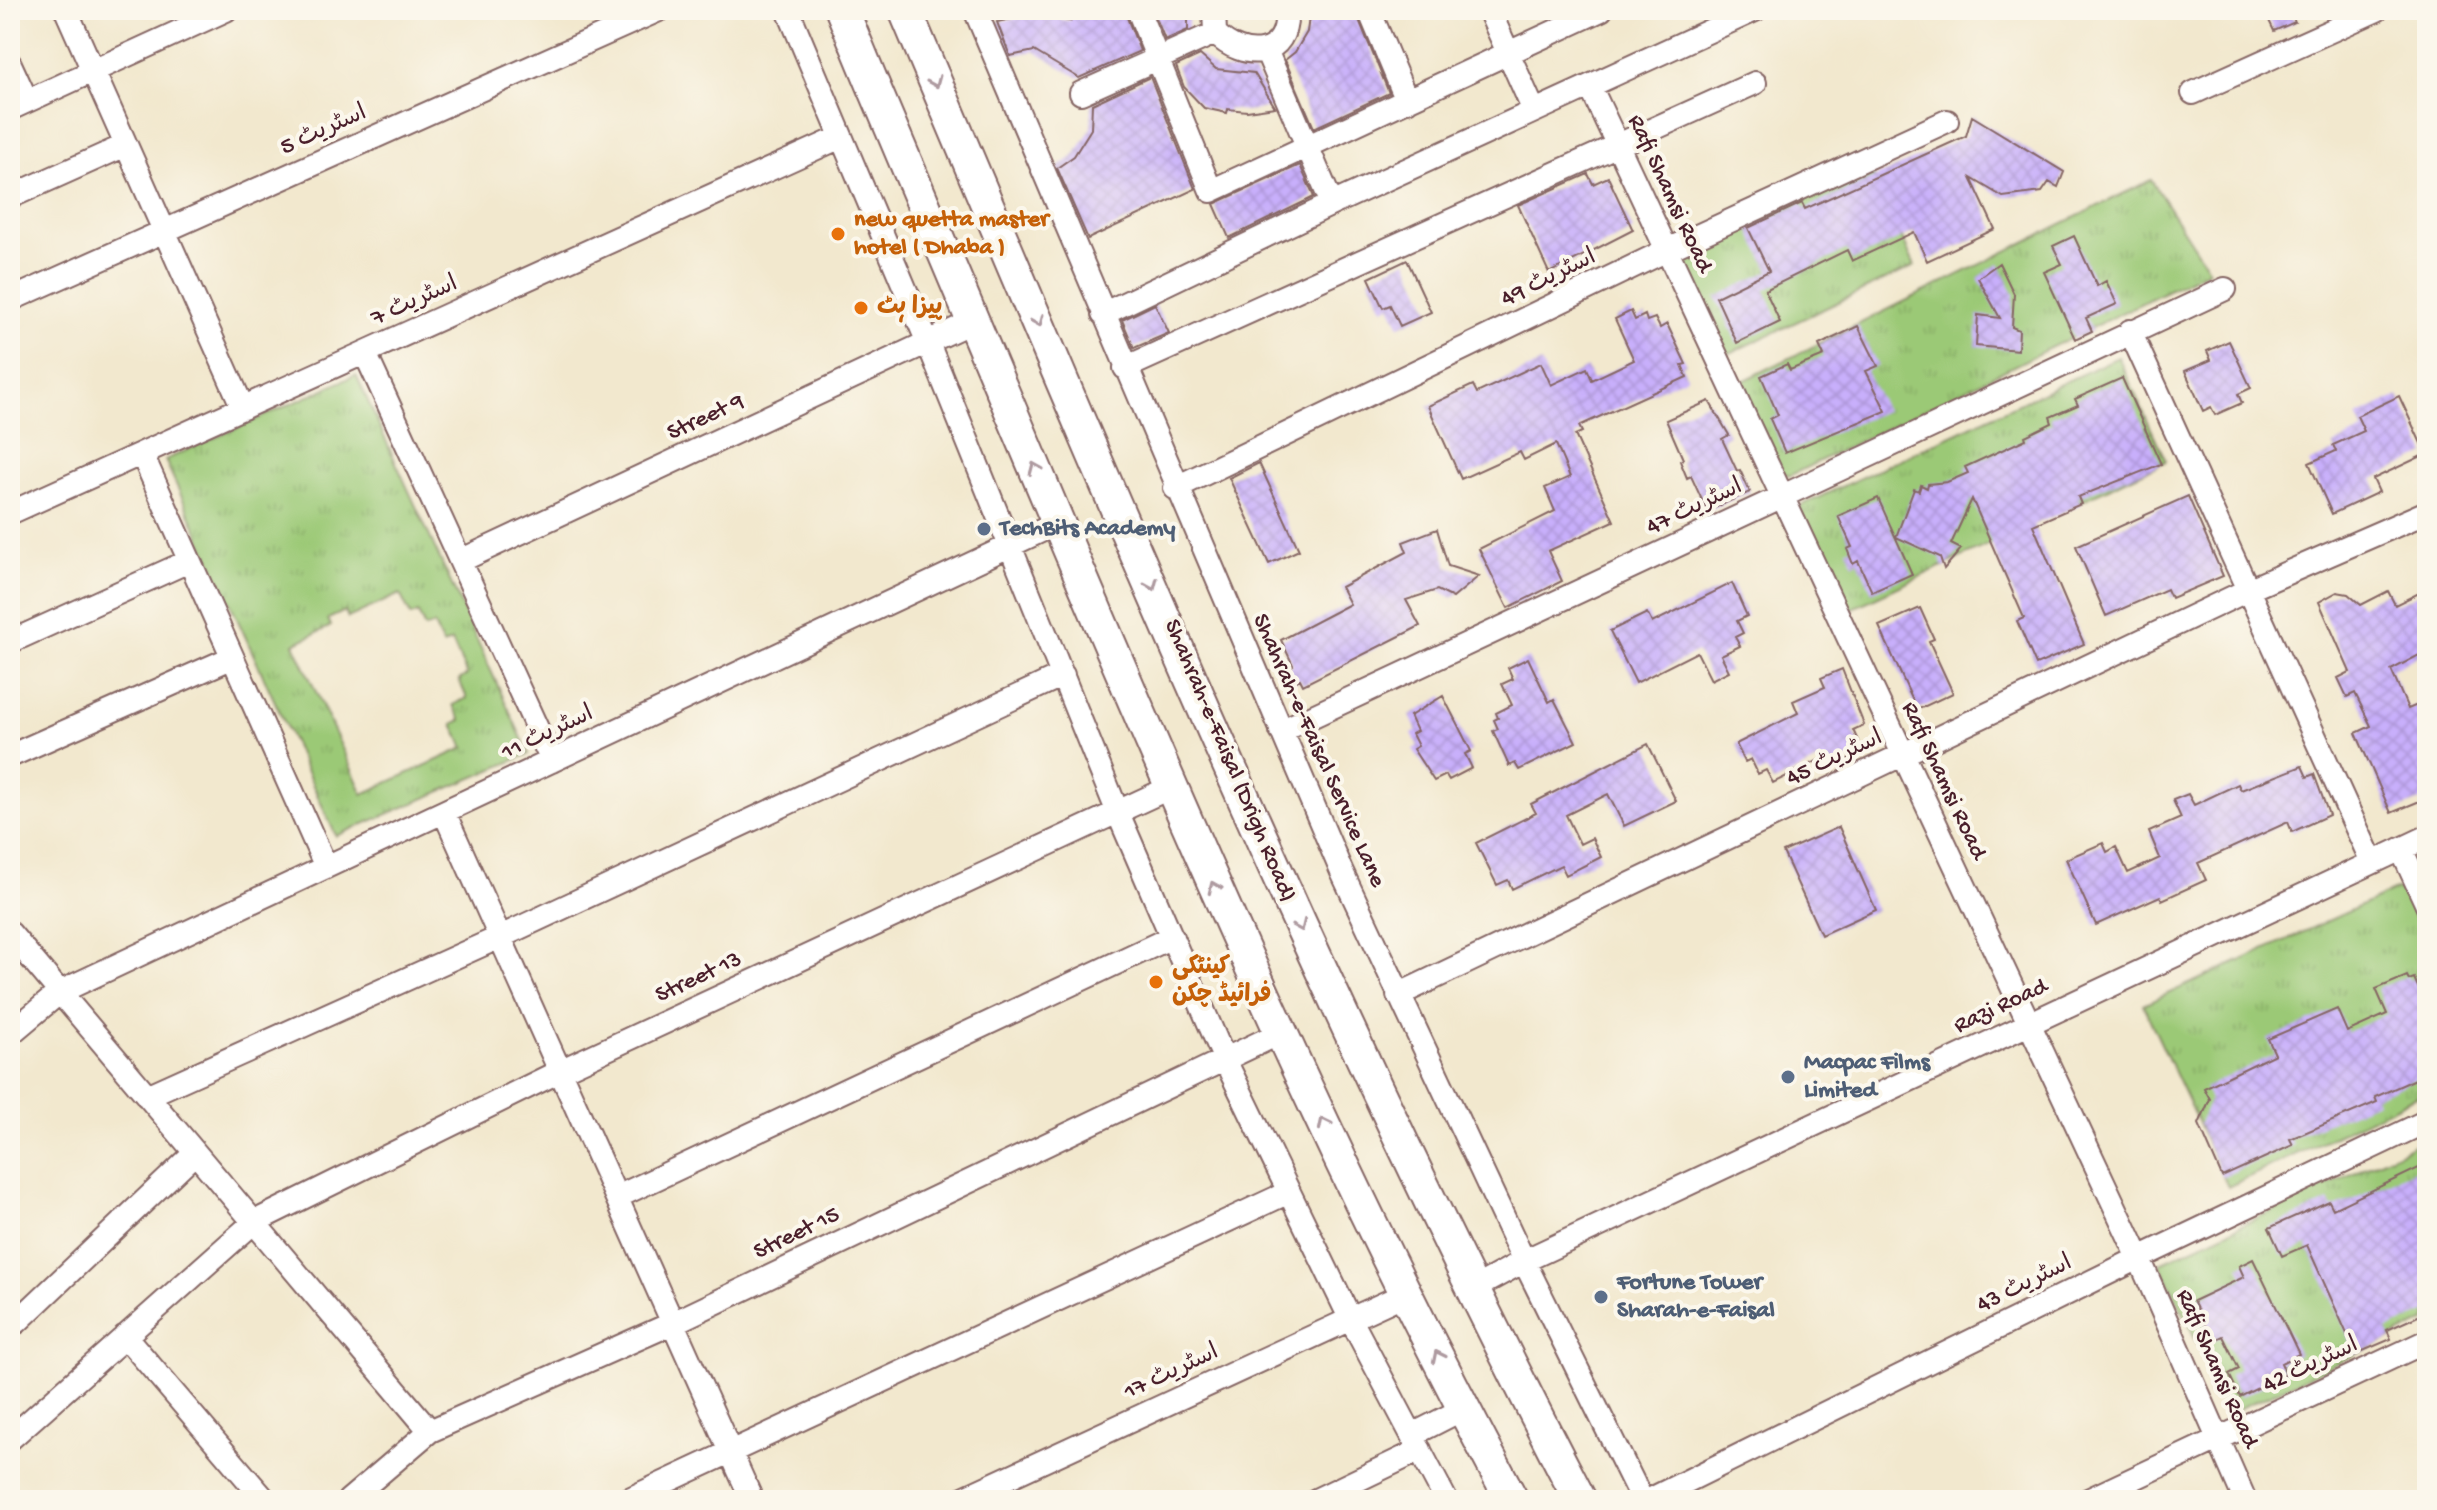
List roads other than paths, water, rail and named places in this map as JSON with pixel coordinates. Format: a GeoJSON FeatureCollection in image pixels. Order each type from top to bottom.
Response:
{"type":"FeatureCollection","features":[{"type":"Feature","properties":{"kind":"highway"},"geometry":{"type":"LineString","coordinates":[[842,10],[1169,788],[1280,1033],[1463,1409],[1512,1500]]}},
{"type":"Feature","properties":{"kind":"highway","name":"Shahrah-e-Faisal (Drigh Road)"},"geometry":{"type":"LineString","coordinates":[[905,10],[1303,932],[1471,1290],[1580,1500]]}},
{"type":"Feature","properties":{"kind":"street"},"geometry":{"type":"LineString","coordinates":[[66,10],[243,408]]}},
{"type":"Feature","properties":{"kind":"street"},"geometry":{"type":"LineString","coordinates":[[10,64],[19,105],[226,10]]}},
{"type":"Feature","properties":{"kind":"street","name":"اسٹریٹ 5"},"geometry":{"type":"LineString","coordinates":[[10,300],[659,10]]}},
{"type":"Feature","properties":{"kind":"street"},"geometry":{"type":"LineString","coordinates":[[788,10],[928,343],[1118,813],[1224,1058],[1351,1320],[1446,1500]]}},
{"type":"Feature","properties":{"kind":"street","name":"Shahrah-e-Faisal Service Lane"},"geometry":{"type":"LineString","coordinates":[[975,10],[1175,488],[1398,995],[1642,1500]]}},
{"type":"Feature","properties":{"kind":"street"},"geometry":{"type":"LineString","coordinates":[[1138,10],[1211,191],[1508,53],[1559,19],[1601,10]]}},
{"type":"Feature","properties":{"kind":"street"},"geometry":{"type":"LineString","coordinates":[[1081,93],[1156,59],[1214,21],[1236,50],[1254,53],[1266,50],[1283,33],[1286,10]]}},
{"type":"Feature","properties":{"kind":"street"},"geometry":{"type":"LineString","coordinates":[[1369,10],[1407,101]]}},
{"type":"Feature","properties":{"kind":"street"},"geometry":{"type":"LineString","coordinates":[[1489,10],[1534,111]]}},
{"type":"Feature","properties":{"kind":"street"},"geometry":{"type":"LineString","coordinates":[[1103,314],[1332,204],[1755,10]]}},
{"type":"Feature","properties":{"kind":"street"},"geometry":{"type":"LineString","coordinates":[[2193,93],[2377,10]]}},
{"type":"Feature","properties":{"kind":"street"},"geometry":{"type":"LineString","coordinates":[[1266,50],[1332,204]]}},
{"type":"Feature","properties":{"kind":"street"},"geometry":{"type":"LineString","coordinates":[[1125,368],[1755,83]]}},
{"type":"Feature","properties":{"kind":"street","name":"Rafi Shamsi Road"},"geometry":{"type":"LineString","coordinates":[[1590,86],[2139,1258],[2245,1500]]}},
{"type":"Feature","properties":{"kind":"street","name":"اسٹریٹ 49"},"geometry":{"type":"LineString","coordinates":[[1175,488],[1667,250],[1947,121]]}},
{"type":"Feature","properties":{"kind":"street","name":"اسٹریٹ 7"},"geometry":{"type":"LineString","coordinates":[[10,513],[841,137]]}},
{"type":"Feature","properties":{"kind":"street"},"geometry":{"type":"LineString","coordinates":[[10,197],[126,145]]}},
{"type":"Feature","properties":{"kind":"street","name":"اسٹریٹ 47"},"geometry":{"type":"LineString","coordinates":[[1281,731],[2225,289]]}},
{"type":"Feature","properties":{"kind":"street","name":"Street 9"},"geometry":{"type":"LineString","coordinates":[[462,560],[971,322]]}},
{"type":"Feature","properties":{"kind":"street"},"geometry":{"type":"LineString","coordinates":[[2130,331],[2372,862]]}},
{"type":"Feature","properties":{"kind":"street"},"geometry":{"type":"LineString","coordinates":[[365,353],[552,761]]}},
{"type":"Feature","properties":{"kind":"street"},"geometry":{"type":"LineString","coordinates":[[142,454],[326,867]]}},
{"type":"Feature","properties":{"kind":"street","name":"اسٹریٹ 45"},"geometry":{"type":"LineString","coordinates":[[1398,995],[2250,589],[2427,512]]}},
{"type":"Feature","properties":{"kind":"street","name":"اسٹریٹ 11"},"geometry":{"type":"LineString","coordinates":[[10,1034],[60,992],[1058,523]]}},
{"type":"Feature","properties":{"kind":"street"},"geometry":{"type":"LineString","coordinates":[[10,642],[189,561]]}},
{"type":"Feature","properties":{"kind":"street"},"geometry":{"type":"LineString","coordinates":[[10,756],[231,658]]}},
{"type":"Feature","properties":{"kind":"street"},"geometry":{"type":"LineString","coordinates":[[147,1096],[500,937],[1063,675]]}},
{"type":"Feature","properties":{"kind":"street","name":"Street 13"},"geometry":{"type":"LineString","coordinates":[[10,1439],[254,1222],[560,1071],[1169,788]]}},
{"type":"Feature","properties":{"kind":"street"},"geometry":{"type":"LineString","coordinates":[[444,812],[752,1500]]}},
{"type":"Feature","properties":{"kind":"street","name":"Razi Road"},"geometry":{"type":"LineString","coordinates":[[1471,1290],[1524,1261],[2427,837]]}},
{"type":"Feature","properties":{"kind":"street"},"geometry":{"type":"LineString","coordinates":[[2401,849],[2427,905]]}},
{"type":"Feature","properties":{"kind":"street"},"geometry":{"type":"LineString","coordinates":[[10,933],[430,1431]]}},
{"type":"Feature","properties":{"kind":"street"},"geometry":{"type":"LineString","coordinates":[[617,1197],[1172,937]]}},
{"type":"Feature","properties":{"kind":"street","name":"Street 15"},"geometry":{"type":"LineString","coordinates":[[349,1500],[430,1431],[673,1323],[1280,1033]]}},
{"type":"Feature","properties":{"kind":"street","name":"اسٹریٹ 43"},"geometry":{"type":"LineString","coordinates":[[1649,1500],[2139,1258],[2427,1121]]}},
{"type":"Feature","properties":{"kind":"street"},"geometry":{"type":"LineString","coordinates":[[17,1322],[195,1153]]}},
{"type":"Feature","properties":{"kind":"street"},"geometry":{"type":"LineString","coordinates":[[627,1500],[1289,1192]]}},
{"type":"Feature","properties":{"kind":"street","name":"اسٹریٹ 17"},"geometry":{"type":"LineString","coordinates":[[959,1500],[1407,1293]]}},
{"type":"Feature","properties":{"kind":"street"},"geometry":{"type":"LineString","coordinates":[[125,1336],[265,1500]]}},
{"type":"Feature","properties":{"kind":"street","name":"اسٹریٹ 42"},"geometry":{"type":"LineString","coordinates":[[2088,1500],[2427,1341]]}},
{"type":"Feature","properties":{"kind":"street"},"geometry":{"type":"LineString","coordinates":[[1316,1500],[1416,1443],[1463,1409]]}},
{"type":"Feature","properties":{"kind":"place","name":"new quetta master hotel ( Dhaba )"},"geometry":{"type":"Point","coordinates":[838,234]}},
{"type":"Feature","properties":{"kind":"place","name":"پیزا ہٹ"},"geometry":{"type":"Point","coordinates":[861,308]}},
{"type":"Feature","properties":{"kind":"place","name":"TechBits Academy"},"geometry":{"type":"Point","coordinates":[984,529]}},
{"type":"Feature","properties":{"kind":"place","name":"کینٹکی فرائیڈ چکن"},"geometry":{"type":"Point","coordinates":[1156,982]}},
{"type":"Feature","properties":{"kind":"place","name":"Macpac Films Limited"},"geometry":{"type":"Point","coordinates":[1788,1077]}},
{"type":"Feature","properties":{"kind":"place","name":"Fortune Tower Sharah-e-Faisal"},"geometry":{"type":"Point","coordinates":[1601,1297]}}]}
